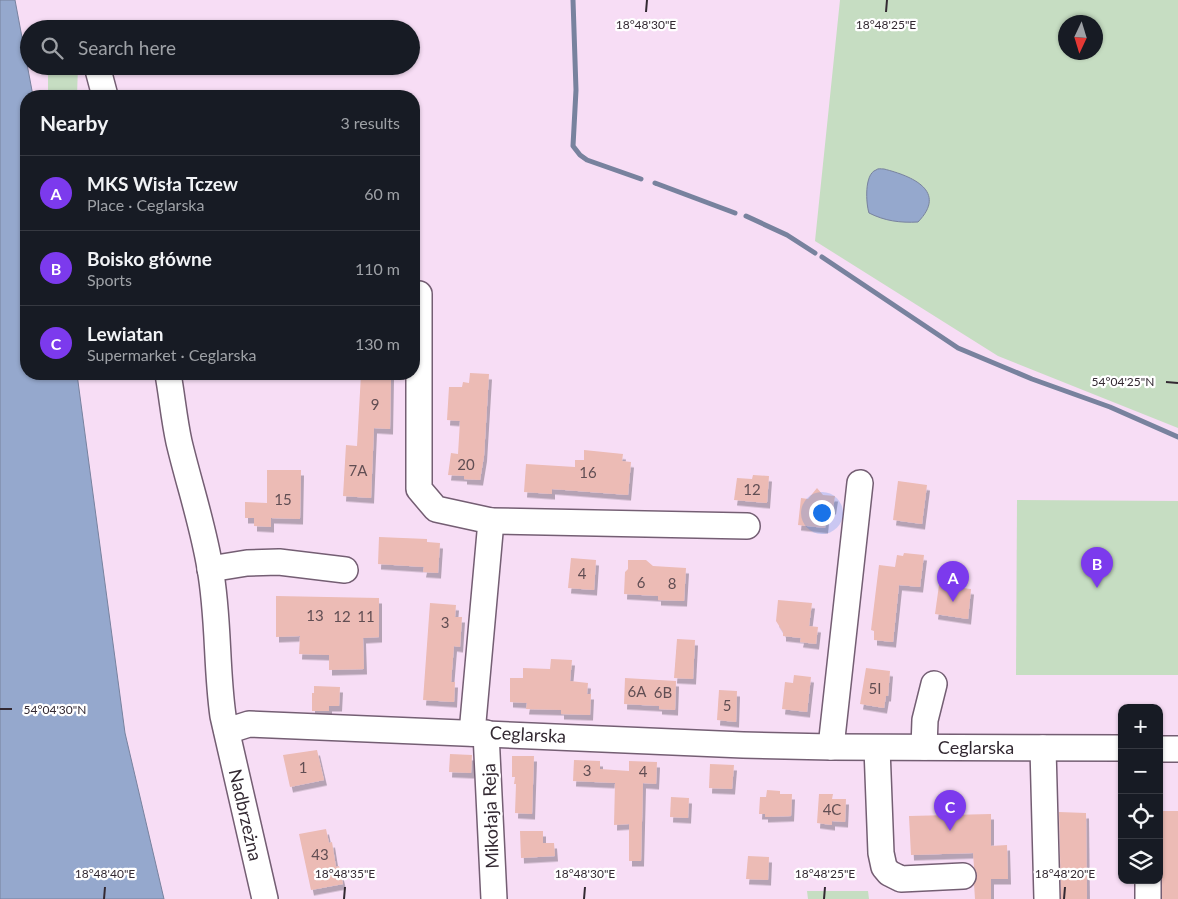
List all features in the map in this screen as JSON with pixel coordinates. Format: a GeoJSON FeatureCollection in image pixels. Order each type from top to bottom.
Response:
{"type":"FeatureCollection","features":[{"type":"Feature","properties":{"kind":"street"},"geometry":{"type":"LineString","coordinates":[[100,75],[104,90]]}},
{"type":"Feature","properties":{"kind":"street","name":"Nadbrzeżna"},"geometry":{"type":"LineString","coordinates":[[169,380],[179,440],[196,503],[210,569],[220,695],[265,899]]}},
{"type":"Feature","properties":{"kind":"street"},"geometry":{"type":"LineString","coordinates":[[419,380],[419,489],[436,509],[491,521],[747,526]]}},
{"type":"Feature","properties":{"kind":"street"},"geometry":{"type":"LineString","coordinates":[[831,747],[860,483]]}},
{"type":"Feature","properties":{"kind":"street","name":"Mikołaja Reja"},"geometry":{"type":"LineString","coordinates":[[491,521],[479,733],[494,899]]}},
{"type":"Feature","properties":{"kind":"street"},"geometry":{"type":"LineString","coordinates":[[210,569],[247,563],[279,562],[345,570]]}},
{"type":"Feature","properties":{"kind":"street"},"geometry":{"type":"LineString","coordinates":[[924,747],[925,720],[934,684]]}},
{"type":"Feature","properties":{"kind":"street","name":"Ceglarska"},"geometry":{"type":"LineString","coordinates":[[227,732],[249,724],[743,745],[877,748],[1118,748]]}},
{"type":"Feature","properties":{"kind":"street"},"geometry":{"type":"LineString","coordinates":[[877,748],[881,853],[884,867],[889,873],[901,878],[963,876]]}},
{"type":"Feature","properties":{"kind":"street"},"geometry":{"type":"LineString","coordinates":[[1043,748],[1047,899]]}},
{"type":"Feature","properties":{"kind":"street"},"geometry":{"type":"LineString","coordinates":[[1163,749],[1178,749]]}},
{"type":"Feature","properties":{"kind":"street"},"geometry":{"type":"LineString","coordinates":[[1148,884],[1148,899]]}},
{"type":"Feature","properties":{"kind":"green space"},"geometry":{"type":"Polygon","coordinates":[[[840,0],[1178,0],[1178,428],[998,356],[815,241],[840,0]]]}},
{"type":"Feature","properties":{"kind":"green space"},"geometry":{"type":"Polygon","coordinates":[[[48,75],[78,75],[77,90],[48,90],[48,75]]]}},
{"type":"Feature","properties":{"kind":"green space"},"geometry":{"type":"Polygon","coordinates":[[[1017,500],[1178,501],[1178,675],[1016,675],[1017,500]]]}},
{"type":"Feature","properties":{"kind":"green space"},"geometry":{"type":"Polygon","coordinates":[[[807,891],[868,891],[869,899],[808,899],[807,891]]]}},
{"type":"Feature","properties":{"kind":"water"},"geometry":{"type":"Polygon","coordinates":[[[0,0],[15,0],[20,27],[20,75],[29,75],[32,90],[20,90],[20,380],[78,380],[125,733],[164,899],[0,899],[0,0]]]}},
{"type":"Feature","properties":{"kind":"water"},"geometry":{"type":"Polygon","coordinates":[[[877,169],[884,169],[915,181],[923,186],[928,193],[929,202],[926,211],[918,222],[893,221],[869,213],[867,196],[869,177],[877,169]]]}},
{"type":"Feature","properties":{"kind":"building"},"geometry":{"type":"Polygon","coordinates":[[[470,373],[489,374],[484,456],[480,480],[448,475],[451,453],[458,454],[460,421],[447,420],[449,387],[462,387],[463,382],[469,383],[470,373]]]}},
{"type":"Feature","properties":{"kind":"building"},"geometry":{"type":"Polygon","coordinates":[[[361,380],[391,380],[390,429],[374,428],[371,498],[343,496],[346,445],[357,446],[361,380]]]}},
{"type":"Feature","properties":{"kind":"building"},"geometry":{"type":"Polygon","coordinates":[[[584,450],[623,454],[622,461],[631,462],[628,495],[552,489],[552,494],[524,492],[526,464],[575,467],[575,460],[584,460],[584,450]]]}},
{"type":"Feature","properties":{"kind":"building"},"geometry":{"type":"Polygon","coordinates":[[[267,470],[301,470],[300,519],[271,518],[271,527],[254,526],[254,518],[245,518],[245,502],[267,503],[267,470]]]}},
{"type":"Feature","properties":{"kind":"building"},"geometry":{"type":"Polygon","coordinates":[[[753,475],[769,476],[767,503],[734,500],[737,478],[752,479],[753,475]]]}},
{"type":"Feature","properties":{"kind":"building"},"geometry":{"type":"Polygon","coordinates":[[[898,481],[927,485],[922,524],[893,520],[898,481]]]}},
{"type":"Feature","properties":{"kind":"building"},"geometry":{"type":"Polygon","coordinates":[[[817,488],[823,495],[835,496],[833,509],[827,509],[825,528],[798,525],[801,498],[808,499],[817,488]]]}},
{"type":"Feature","properties":{"kind":"building"},"geometry":{"type":"Polygon","coordinates":[[[379,537],[427,539],[427,542],[440,543],[438,573],[423,572],[424,567],[378,564],[379,537]]]}},
{"type":"Feature","properties":{"kind":"building"},"geometry":{"type":"Polygon","coordinates":[[[904,553],[924,555],[920,587],[899,585],[893,642],[874,640],[874,631],[871,630],[879,565],[895,567],[897,555],[903,556],[904,553]]]}},
{"type":"Feature","properties":{"kind":"building"},"geometry":{"type":"Polygon","coordinates":[[[571,558],[596,560],[594,590],[568,588],[571,558]]]}},
{"type":"Feature","properties":{"kind":"building"},"geometry":{"type":"Polygon","coordinates":[[[628,560],[646,560],[653,566],[686,568],[684,601],[658,600],[658,596],[624,594],[625,572],[628,569],[628,560]]]}},
{"type":"Feature","properties":{"kind":"building"},"geometry":{"type":"Polygon","coordinates":[[[939,585],[971,589],[968,619],[935,614],[939,585]]]}},
{"type":"Feature","properties":{"kind":"building"},"geometry":{"type":"Polygon","coordinates":[[[276,596],[379,598],[379,637],[363,638],[364,669],[329,670],[329,655],[299,654],[300,636],[276,637],[276,596]]]}},
{"type":"Feature","properties":{"kind":"building"},"geometry":{"type":"Polygon","coordinates":[[[778,600],[812,603],[809,626],[818,627],[816,644],[800,642],[801,638],[783,636],[783,632],[776,621],[778,600]]]}},
{"type":"Feature","properties":{"kind":"building"},"geometry":{"type":"Polygon","coordinates":[[[430,603],[456,605],[455,617],[462,617],[460,647],[454,646],[451,682],[455,682],[454,702],[423,700],[430,603]]]}},
{"type":"Feature","properties":{"kind":"building"},"geometry":{"type":"Polygon","coordinates":[[[677,639],[695,640],[693,679],[674,678],[677,639]]]}},
{"type":"Feature","properties":{"kind":"building"},"geometry":{"type":"Polygon","coordinates":[[[551,659],[572,660],[570,681],[588,683],[587,694],[591,694],[590,715],[561,714],[561,710],[526,709],[527,703],[510,702],[510,678],[523,678],[523,668],[550,669],[551,659]]]}},
{"type":"Feature","properties":{"kind":"building"},"geometry":{"type":"Polygon","coordinates":[[[866,668],[890,671],[888,696],[886,696],[884,708],[860,704],[866,668]]]}},
{"type":"Feature","properties":{"kind":"building"},"geometry":{"type":"Polygon","coordinates":[[[794,675],[811,677],[807,712],[782,709],[785,682],[793,683],[794,675]]]}},
{"type":"Feature","properties":{"kind":"building"},"geometry":{"type":"Polygon","coordinates":[[[625,678],[676,681],[675,710],[659,709],[659,706],[624,704],[625,678]]]}},
{"type":"Feature","properties":{"kind":"building"},"geometry":{"type":"Polygon","coordinates":[[[314,686],[340,687],[339,706],[329,706],[329,711],[312,711],[314,686]]]}},
{"type":"Feature","properties":{"kind":"building"},"geometry":{"type":"Polygon","coordinates":[[[719,690],[737,691],[736,722],[717,720],[719,690]]]}},
{"type":"Feature","properties":{"kind":"building"},"geometry":{"type":"Polygon","coordinates":[[[317,750],[324,780],[290,787],[283,755],[317,750]]]}},
{"type":"Feature","properties":{"kind":"building"},"geometry":{"type":"Polygon","coordinates":[[[450,754],[472,755],[471,773],[449,772],[450,754]]]}},
{"type":"Feature","properties":{"kind":"building"},"geometry":{"type":"Polygon","coordinates":[[[512,756],[534,756],[532,814],[515,813],[516,784],[514,784],[515,777],[512,777],[512,756]]]}},
{"type":"Feature","properties":{"kind":"building"},"geometry":{"type":"Polygon","coordinates":[[[574,760],[600,761],[600,769],[629,771],[629,761],[657,762],[656,784],[643,783],[641,861],[629,861],[629,824],[614,825],[615,783],[573,781],[574,760]]]}},
{"type":"Feature","properties":{"kind":"building"},"geometry":{"type":"Polygon","coordinates":[[[710,764],[734,765],[732,789],[709,788],[710,764]]]}},
{"type":"Feature","properties":{"kind":"building"},"geometry":{"type":"Polygon","coordinates":[[[767,790],[780,791],[780,794],[792,794],[791,816],[765,817],[765,814],[759,814],[760,797],[766,797],[767,790]]]}},
{"type":"Feature","properties":{"kind":"building"},"geometry":{"type":"Polygon","coordinates":[[[819,794],[833,794],[832,799],[846,799],[845,822],[832,821],[832,825],[817,823],[819,794]]]}},
{"type":"Feature","properties":{"kind":"building"},"geometry":{"type":"Polygon","coordinates":[[[671,797],[689,798],[688,818],[670,817],[671,797]]]}},
{"type":"Feature","properties":{"kind":"building"},"geometry":{"type":"Polygon","coordinates":[[[1163,811],[1178,811],[1178,899],[1162,899],[1163,811]]]}},
{"type":"Feature","properties":{"kind":"building"},"geometry":{"type":"Polygon","coordinates":[[[1059,812],[1086,813],[1087,899],[1061,899],[1059,812]]]}},
{"type":"Feature","properties":{"kind":"building"},"geometry":{"type":"Polygon","coordinates":[[[991,814],[991,846],[1007,845],[1008,879],[991,879],[991,899],[975,899],[974,884],[977,875],[974,867],[973,853],[911,855],[909,816],[991,814]]]}},
{"type":"Feature","properties":{"kind":"building"},"geometry":{"type":"Polygon","coordinates":[[[326,829],[329,843],[332,842],[336,867],[339,866],[343,884],[311,890],[299,834],[326,829]]]}},
{"type":"Feature","properties":{"kind":"building"},"geometry":{"type":"Polygon","coordinates":[[[520,831],[543,831],[543,843],[554,843],[555,856],[521,858],[520,831]]]}},
{"type":"Feature","properties":{"kind":"building"},"geometry":{"type":"Polygon","coordinates":[[[748,856],[769,857],[768,880],[746,879],[748,856]]]}},
{"type":"Feature","properties":{"kind":"waterway"},"geometry":{"type":"LineString","coordinates":[[573,0],[576,90],[573,146],[587,160],[641,179]]}},
{"type":"Feature","properties":{"kind":"waterway"},"geometry":{"type":"LineString","coordinates":[[655,183],[735,213]]}},
{"type":"Feature","properties":{"kind":"waterway"},"geometry":{"type":"LineString","coordinates":[[746,216],[787,235],[815,253]]}},
{"type":"Feature","properties":{"kind":"waterway"},"geometry":{"type":"LineString","coordinates":[[822,257],[958,348],[1032,379],[1110,407],[1178,437]]}},
{"type":"Feature","properties":{"kind":"place","name":"Boisko główne"},"geometry":{"type":"Point","coordinates":[1097,588]}},
{"type":"Feature","properties":{"kind":"place","name":"MKS Wisła Tczew"},"geometry":{"type":"Point","coordinates":[953,602]}},
{"type":"Feature","properties":{"kind":"place","name":"Lewiatan"},"geometry":{"type":"Point","coordinates":[950,831]}}]}
